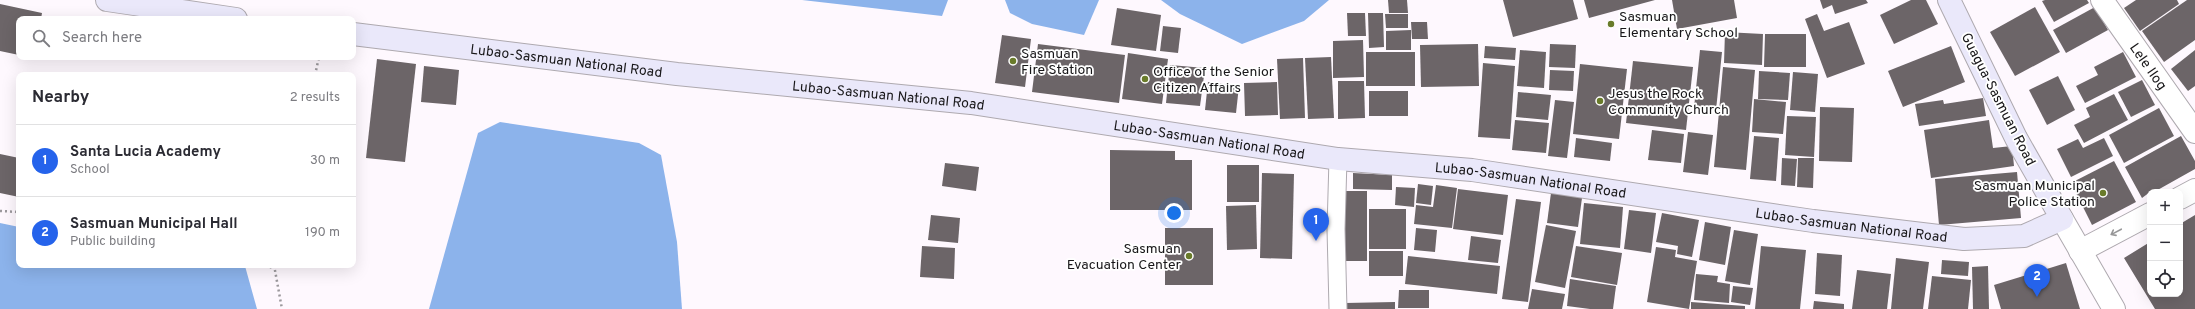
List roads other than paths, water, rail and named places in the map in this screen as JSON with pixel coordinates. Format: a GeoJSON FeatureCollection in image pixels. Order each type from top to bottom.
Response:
{"type":"FeatureCollection","features":[{"type":"Feature","properties":{"kind":"main road"},"geometry":{"type":"LineString","coordinates":[[107,0],[216,16]]}},
{"type":"Feature","properties":{"kind":"main road","name":"Guagua-Sasmuan Road"},"geometry":{"type":"LineString","coordinates":[[1949,0],[2016,138],[2062,219]]}},
{"type":"Feature","properties":{"kind":"main road","name":"Lubao-Sasmuan National Road"},"geometry":{"type":"LineString","coordinates":[[356,34],[677,74],[971,104],[1338,159],[1472,170],[1812,221],[1964,239],[2024,236],[2062,219]]}},
{"type":"Feature","properties":{"kind":"street","name":"Lele Ilog"},"geometry":{"type":"LineString","coordinates":[[2102,0],[2195,132]]}},
{"type":"Feature","properties":{"kind":"street"},"geometry":{"type":"LineString","coordinates":[[2183,196],[2195,190]]}},
{"type":"Feature","properties":{"kind":"street"},"geometry":{"type":"LineString","coordinates":[[2080,251],[2147,216]]}},
{"type":"Feature","properties":{"kind":"street"},"geometry":{"type":"LineString","coordinates":[[2062,219],[2114,309]]}},
{"type":"Feature","properties":{"kind":"lane"},"geometry":{"type":"LineString","coordinates":[[1338,159],[1336,229],[1338,309]]}},
{"type":"Feature","properties":{"kind":"water"},"geometry":{"type":"Polygon","coordinates":[[[802,0],[948,0],[942,16],[802,0]]]}},
{"type":"Feature","properties":{"kind":"water"},"geometry":{"type":"Polygon","coordinates":[[[1005,0],[1099,0],[1084,35],[1032,24],[1010,13],[1005,0]]]}},
{"type":"Feature","properties":{"kind":"water"},"geometry":{"type":"Polygon","coordinates":[[[1161,0],[1329,0],[1304,21],[1242,44],[1180,14],[1161,0]]]}},
{"type":"Feature","properties":{"kind":"water"},"geometry":{"type":"Polygon","coordinates":[[[500,122],[639,143],[661,155],[677,242],[682,309],[429,309],[478,133],[500,122]]]}},
{"type":"Feature","properties":{"kind":"water"},"geometry":{"type":"Polygon","coordinates":[[[0,223],[16,226],[16,268],[246,268],[257,309],[0,309],[0,223]]]}},
{"type":"Feature","properties":{"kind":"place","name":"Sasmuan Elementary School"},"geometry":{"type":"Point","coordinates":[1611,24]}},
{"type":"Feature","properties":{"kind":"place","name":"Sasmuan Fire Station"},"geometry":{"type":"Point","coordinates":[1013,61]}},
{"type":"Feature","properties":{"kind":"place","name":"Office of the Senior Citizen Affairs"},"geometry":{"type":"Point","coordinates":[1145,79]}},
{"type":"Feature","properties":{"kind":"place","name":"Jesus the Rock Community Church"},"geometry":{"type":"Point","coordinates":[1600,101]}},
{"type":"Feature","properties":{"kind":"place","name":"Sasmuan Municipal Police Station"},"geometry":{"type":"Point","coordinates":[2103,193]}},
{"type":"Feature","properties":{"kind":"place","name":"Santa Lucia Academy"},"geometry":{"type":"Point","coordinates":[1316,241]}},
{"type":"Feature","properties":{"kind":"place","name":"Sasmuan Evacuation Center"},"geometry":{"type":"Point","coordinates":[1189,256]}},
{"type":"Feature","properties":{"kind":"place","name":"Sasmuan Municipal Hall"},"geometry":{"type":"Point","coordinates":[2037,297]}}]}
